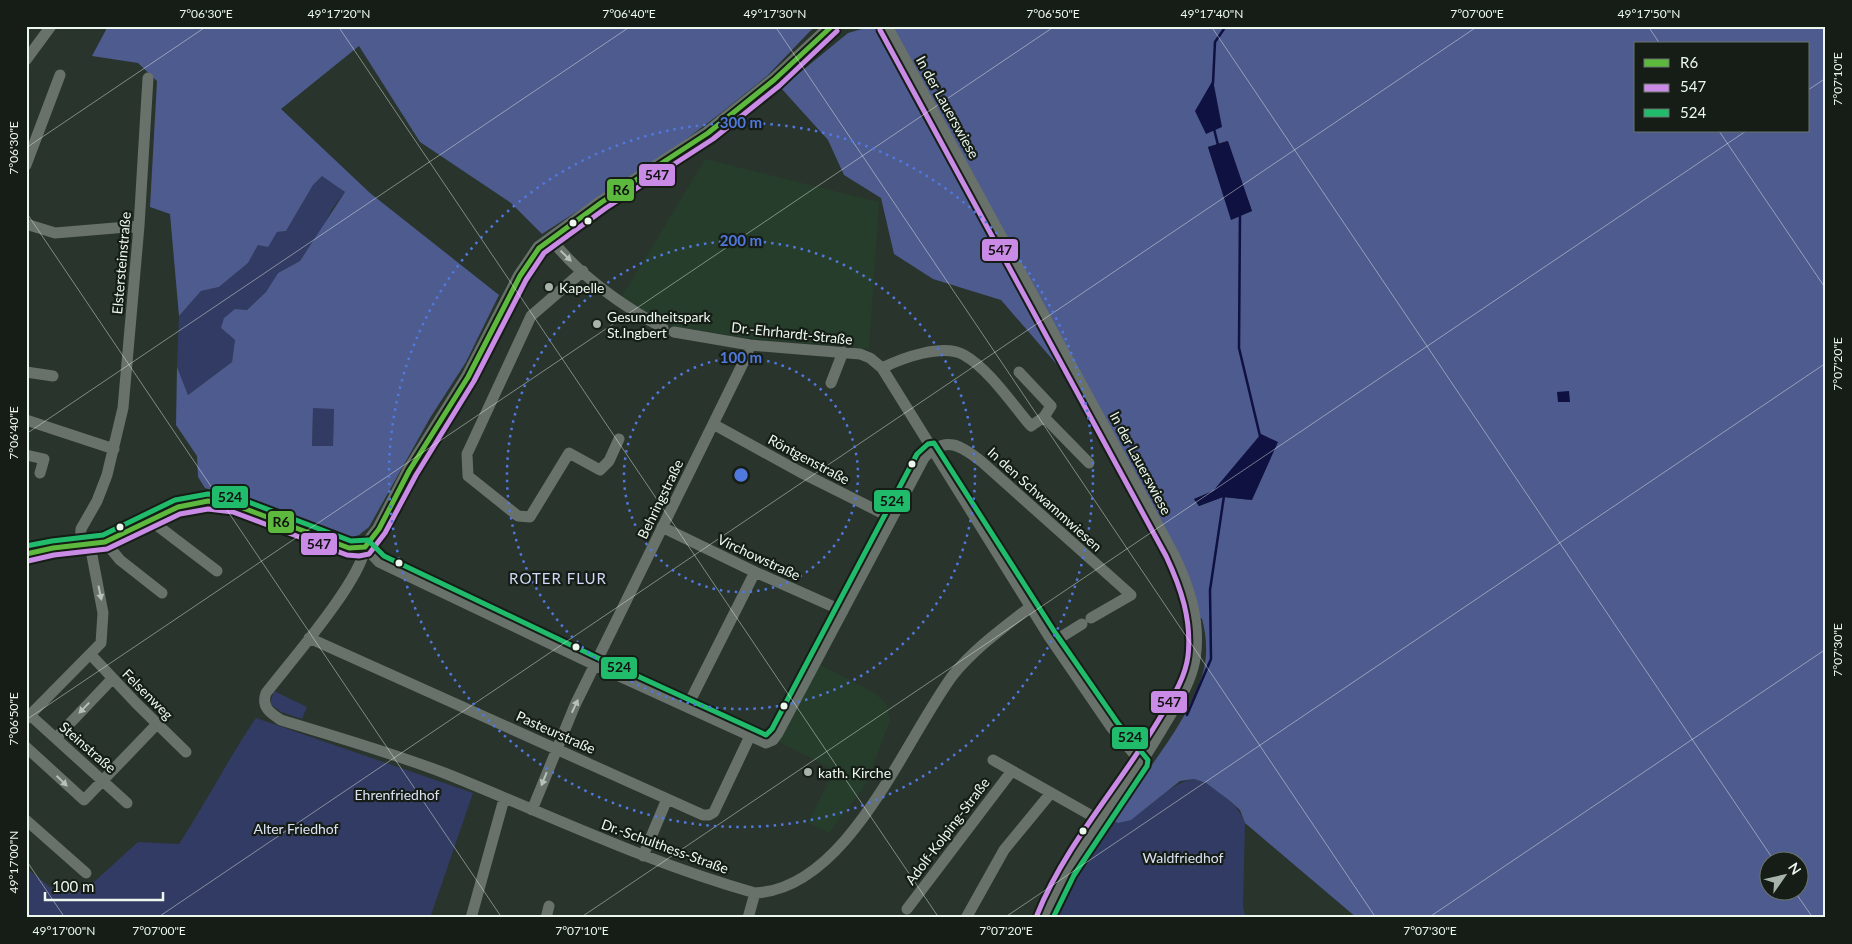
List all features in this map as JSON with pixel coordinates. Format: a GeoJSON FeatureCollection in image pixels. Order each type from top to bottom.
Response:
{"type":"FeatureCollection","features":[{"type":"Feature","properties":{"kind":"main road"},"geometry":{"type":"LineString","coordinates":[[26,554],[105,542],[150,520],[194,502],[221,502],[350,548],[366,547],[379,529],[409,471],[468,377],[520,276],[533,256],[552,239],[602,202],[708,133],[774,80],[832,26]]}},
{"type":"Feature","properties":{"kind":"street"},"geometry":{"type":"LineString","coordinates":[[26,60],[51,26]]}},
{"type":"Feature","properties":{"kind":"street","name":"In der Lauerswiese"},"geometry":{"type":"LineString","coordinates":[[887,26],[1173,553],[1190,594],[1194,609],[1196,646],[1190,676],[1175,708],[1063,878],[1044,918]]}},
{"type":"Feature","properties":{"kind":"street"},"geometry":{"type":"LineString","coordinates":[[26,165],[60,75]]}},
{"type":"Feature","properties":{"kind":"street","name":"Elstersteinstraße"},"geometry":{"type":"LineString","coordinates":[[85,545],[81,529],[101,491],[114,449],[123,408],[139,226],[148,78]]}},
{"type":"Feature","properties":{"kind":"street"},"geometry":{"type":"LineString","coordinates":[[26,224],[55,233],[139,226]]}},
{"type":"Feature","properties":{"kind":"street"},"geometry":{"type":"LineString","coordinates":[[552,239],[583,271],[531,316],[466,454],[468,476],[518,516],[530,517],[568,453],[600,470],[608,461],[619,439]]}},
{"type":"Feature","properties":{"kind":"street","name":"Dr.-Ehrhardt-Straße"},"geometry":{"type":"LineString","coordinates":[[583,271],[623,303],[668,330],[750,345],[843,352],[870,358],[882,368],[1053,642],[1111,728],[1141,762]]}},
{"type":"Feature","properties":{"kind":"street","name":"Behringstraße"},"geometry":{"type":"LineString","coordinates":[[532,810],[556,748],[746,357],[750,345]]}},
{"type":"Feature","properties":{"kind":"street"},"geometry":{"type":"LineString","coordinates":[[831,382],[843,352]]}},
{"type":"Feature","properties":{"kind":"street"},"geometry":{"type":"LineString","coordinates":[[882,368],[920,353],[958,352],[994,382],[1031,426],[1044,417],[1051,406],[1019,372]]}},
{"type":"Feature","properties":{"kind":"street"},"geometry":{"type":"LineString","coordinates":[[26,372],[53,376]]}},
{"type":"Feature","properties":{"kind":"street"},"geometry":{"type":"LineString","coordinates":[[1044,417],[1089,463]]}},
{"type":"Feature","properties":{"kind":"street"},"geometry":{"type":"LineString","coordinates":[[26,420],[114,449]]}},
{"type":"Feature","properties":{"kind":"street","name":"Röntgenstraße"},"geometry":{"type":"LineString","coordinates":[[713,424],[800,472],[892,518]]}},
{"type":"Feature","properties":{"kind":"street","name":"In den Schwammwiesen"},"geometry":{"type":"LineString","coordinates":[[932,450],[948,444],[958,445],[969,452],[1132,595],[1053,642]]}},
{"type":"Feature","properties":{"kind":"street"},"geometry":{"type":"LineString","coordinates":[[366,547],[379,562],[595,665],[766,743],[770,742],[778,733],[924,458],[932,450]]}},
{"type":"Feature","properties":{"kind":"street"},"geometry":{"type":"LineString","coordinates":[[26,455],[44,459],[40,473]]}},
{"type":"Feature","properties":{"kind":"street"},"geometry":{"type":"LineString","coordinates":[[150,520],[217,571]]}},
{"type":"Feature","properties":{"kind":"street","name":"Virchowstraße"},"geometry":{"type":"LineString","coordinates":[[662,527],[754,572],[843,611]]}},
{"type":"Feature","properties":{"kind":"street"},"geometry":{"type":"LineString","coordinates":[[105,542],[120,560],[162,593]]}},
{"type":"Feature","properties":{"kind":"street"},"geometry":{"type":"LineString","coordinates":[[28,717],[101,642],[104,624],[101,599],[85,545]]}},
{"type":"Feature","properties":{"kind":"street","name":"Dr.-Schulthess-Straße"},"geometry":{"type":"LineString","coordinates":[[366,547],[364,559],[309,638],[266,693],[264,700],[266,708],[272,715],[281,720],[378,749],[643,856],[755,893],[775,890],[798,882],[829,857],[867,810],[954,675],[977,649],[1030,607]]}},
{"type":"Feature","properties":{"kind":"street"},"geometry":{"type":"LineString","coordinates":[[687,707],[754,572]]}},
{"type":"Feature","properties":{"kind":"street","name":"Pasteurstraße"},"geometry":{"type":"LineString","coordinates":[[309,638],[703,815],[709,815],[714,812],[750,736]]}},
{"type":"Feature","properties":{"kind":"street","name":"Felsenweg"},"geometry":{"type":"LineString","coordinates":[[90,655],[186,752]]}},
{"type":"Feature","properties":{"kind":"street"},"geometry":{"type":"LineString","coordinates":[[56,738],[112,679]]}},
{"type":"Feature","properties":{"kind":"street","name":"Steinstraße"},"geometry":{"type":"LineString","coordinates":[[28,717],[56,738],[126,802]]}},
{"type":"Feature","properties":{"kind":"street"},"geometry":{"type":"LineString","coordinates":[[26,747],[82,800],[86,800],[157,724]]}},
{"type":"Feature","properties":{"kind":"street"},"geometry":{"type":"LineString","coordinates":[[992,760],[1101,821]]}},
{"type":"Feature","properties":{"kind":"street","name":"Adolf-Kolping-Straße"},"geometry":{"type":"LineString","coordinates":[[907,909],[1011,772]]}},
{"type":"Feature","properties":{"kind":"street"},"geometry":{"type":"LineString","coordinates":[[966,918],[1004,850],[1050,794]]}},
{"type":"Feature","properties":{"kind":"street"},"geometry":{"type":"LineString","coordinates":[[471,918],[504,799]]}},
{"type":"Feature","properties":{"kind":"street"},"geometry":{"type":"LineString","coordinates":[[643,856],[668,799]]}},
{"type":"Feature","properties":{"kind":"street"},"geometry":{"type":"LineString","coordinates":[[26,820],[86,873]]}},
{"type":"Feature","properties":{"kind":"street"},"geometry":{"type":"LineString","coordinates":[[748,918],[755,893]]}},
{"type":"Feature","properties":{"kind":"shaded area"},"geometry":{"type":"Polygon","coordinates":[[[108,26],[815,26],[767,76],[721,113],[669,152],[542,234],[511,203],[420,142],[359,46],[281,109],[370,193],[499,295],[466,362],[430,418],[369,527],[359,535],[349,538],[205,488],[198,477],[197,456],[176,425],[177,367],[188,395],[232,362],[235,340],[221,328],[224,318],[235,309],[247,310],[266,292],[278,273],[300,261],[345,192],[322,176],[313,185],[286,231],[277,232],[268,247],[258,245],[248,263],[219,287],[201,291],[179,316],[170,214],[150,207],[157,81],[138,63],[92,56],[108,26]],[[313,408],[312,446],[333,446],[334,409],[313,408]]]}},
{"type":"Feature","properties":{"kind":"shaded area"},"geometry":{"type":"Polygon","coordinates":[[[872,26],[1826,26],[1826,918],[1357,918],[1245,823],[1240,810],[1206,783],[1194,779],[1180,781],[1131,820],[1118,823],[1112,820],[1175,732],[1195,694],[1204,669],[1206,655],[1206,640],[1202,619],[1189,611],[1173,569],[1065,374],[1001,300],[933,279],[894,254],[881,198],[844,175],[828,140],[781,88],[848,33],[872,26]],[[1227,141],[1208,147],[1231,219],[1252,211],[1227,141]],[[1213,491],[1194,499],[1199,506],[1223,497],[1252,500],[1213,491]]]}},
{"type":"Feature","properties":{"kind":"shaded area"},"geometry":{"type":"Polygon","coordinates":[[[1213,80],[1222,127],[1206,134],[1195,111],[1213,80]]]}},
{"type":"Feature","properties":{"kind":"shaded area"},"geometry":{"type":"Polygon","coordinates":[[[1228,141],[1252,211],[1231,220],[1208,147],[1228,141]]]}},
{"type":"Feature","properties":{"kind":"shaded area"},"geometry":{"type":"Polygon","coordinates":[[[705,159],[879,202],[869,349],[755,339],[665,325],[621,298],[705,159]]]}},
{"type":"Feature","properties":{"kind":"shaded area"},"geometry":{"type":"Polygon","coordinates":[[[1569,391],[1570,402],[1558,402],[1557,392],[1569,391]]]}},
{"type":"Feature","properties":{"kind":"shaded area"},"geometry":{"type":"Polygon","coordinates":[[[1261,434],[1278,442],[1252,500],[1223,497],[1199,506],[1194,499],[1213,491],[1261,434]]]}},
{"type":"Feature","properties":{"kind":"shaded area"},"geometry":{"type":"Polygon","coordinates":[[[819,664],[875,693],[886,704],[890,720],[867,783],[829,833],[808,823],[834,770],[779,742],[819,664]]]}},
{"type":"Feature","properties":{"kind":"green space"},"geometry":{"type":"Polygon","coordinates":[[[323,175],[345,192],[332,209],[322,229],[300,261],[278,273],[266,292],[247,310],[235,309],[221,328],[235,340],[232,362],[188,395],[177,367],[179,316],[201,291],[219,287],[248,263],[258,245],[277,232],[286,231],[313,185],[323,175]]]}},
{"type":"Feature","properties":{"kind":"green space"},"geometry":{"type":"Polygon","coordinates":[[[313,407],[334,408],[333,447],[312,446],[313,407]]]}},
{"type":"Feature","properties":{"kind":"green space"},"geometry":{"type":"Polygon","coordinates":[[[274,691],[307,707],[302,719],[281,712],[270,704],[274,691]]]}},
{"type":"Feature","properties":{"kind":"green space","name":"Alter Friedhof"},"geometry":{"type":"Polygon","coordinates":[[[256,718],[473,793],[430,918],[26,918],[26,868],[54,890],[84,891],[138,842],[179,844],[256,718]]]}},
{"type":"Feature","properties":{"kind":"green space","name":"Waldfriedhof"},"geometry":{"type":"Polygon","coordinates":[[[1194,779],[1218,790],[1225,796],[1237,808],[1245,823],[1243,907],[1246,918],[1055,918],[1064,891],[1112,820],[1118,823],[1129,819],[1174,787],[1194,779]]]}},
{"type":"Feature","properties":{"kind":"waterway"},"geometry":{"type":"LineString","coordinates":[[1213,83],[1215,42],[1226,26]]}},
{"type":"Feature","properties":{"kind":"waterway"},"geometry":{"type":"LineString","coordinates":[[1214,129],[1218,145]]}},
{"type":"Feature","properties":{"kind":"waterway"},"geometry":{"type":"LineString","coordinates":[[1240,212],[1239,348],[1260,436]]}},
{"type":"Feature","properties":{"kind":"waterway"},"geometry":{"type":"LineString","coordinates":[[1187,715],[1211,659],[1210,590],[1224,496]]}},
{"type":"Feature","properties":{"kind":"transit line","name":"R6"},"geometry":{"type":"LineString","coordinates":[[26,554],[53,548],[105,542],[178,507],[208,501],[235,505],[349,548],[365,547],[379,529],[409,471],[468,377],[520,276],[539,248],[602,202],[708,133],[774,80],[832,26]]}},
{"type":"Feature","properties":{"kind":"transit line","name":"547"},"geometry":{"type":"LineString","coordinates":[[880,30],[1166,556],[1181,592],[1187,617],[1188,656],[1184,673],[1176,690],[1143,745],[1062,864],[1037,915]]}},
{"type":"Feature","properties":{"kind":"transit line","name":"547"},"geometry":{"type":"LineString","coordinates":[[28,561],[54,555],[107,549],[180,514],[208,509],[233,512],[347,555],[359,556],[369,554],[385,533],[416,475],[474,381],[526,280],[544,253],[606,208],[713,139],[779,86],[837,31]]}},
{"type":"Feature","properties":{"kind":"transit line","name":"524"},"geometry":{"type":"LineString","coordinates":[[26,546],[103,535],[175,500],[208,494],[238,498],[351,541],[368,540],[384,556],[598,658],[766,735],[772,729],[917,454],[928,444],[934,443],[1056,634],[1117,722],[1148,760],[1147,766],[1074,875],[1053,918]]}},
{"type":"Feature","properties":{"kind":"place","name":"Kapelle"},"geometry":{"type":"Point","coordinates":[549,287]}},
{"type":"Feature","properties":{"kind":"place","name":"Gesundheitspark St.Ingbert"},"geometry":{"type":"Point","coordinates":[597,324]}},
{"type":"Feature","properties":{"kind":"place","name":"kath. Kirche"},"geometry":{"type":"Point","coordinates":[808,772]}},
{"type":"Feature","properties":{"kind":"district","name":"ROTER FLUR"},"geometry":{"type":"Point","coordinates":[558,578]}},
{"type":"Feature","properties":{"kind":"park label","name":"Ehrenfriedhof"},"geometry":{"type":"Point","coordinates":[397,794]}}]}
